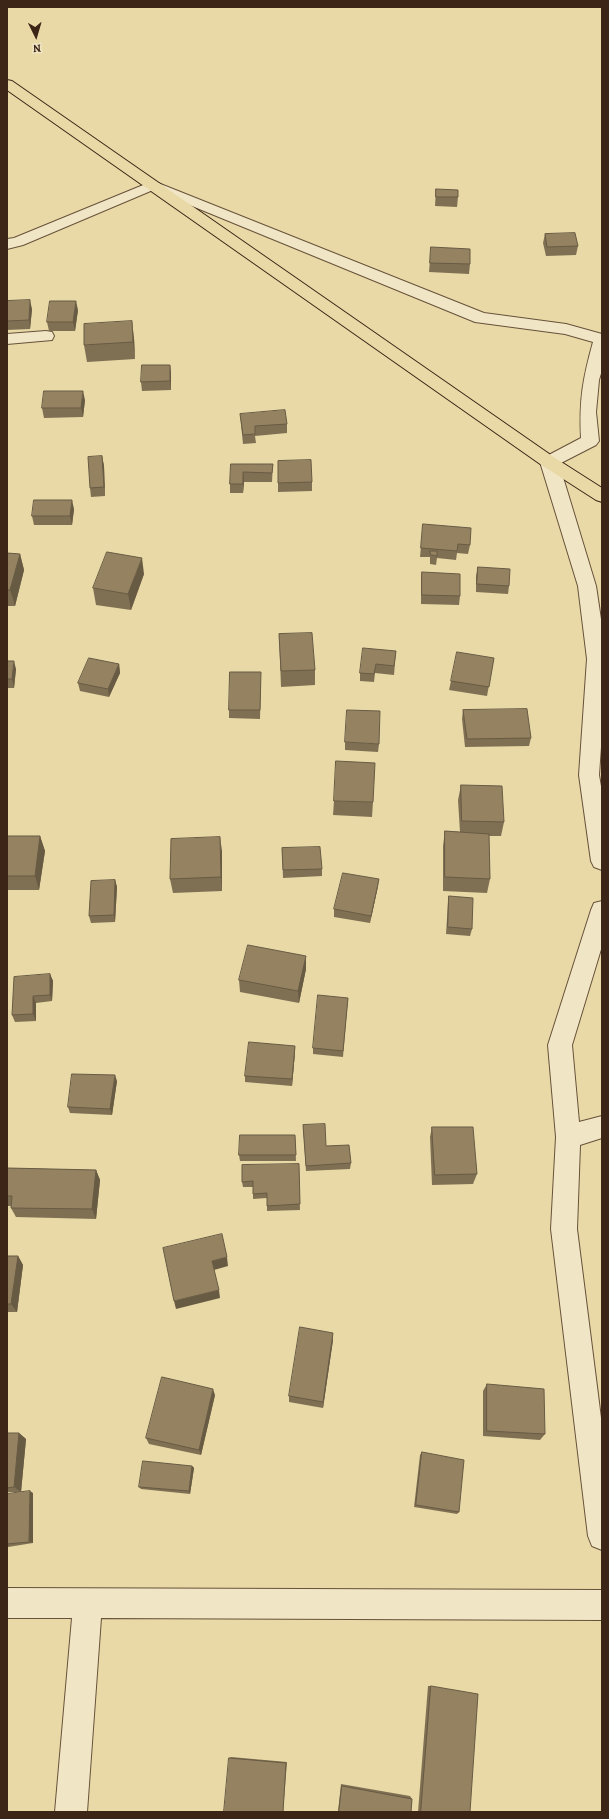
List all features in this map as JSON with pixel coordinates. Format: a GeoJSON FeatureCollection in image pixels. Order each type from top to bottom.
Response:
{"type":"FeatureCollection","features":[{"type":"Feature","properties":{"kind":"main road"},"geometry":{"type":"LineString","coordinates":[[7,84],[549,462],[602,496]]}},
{"type":"Feature","properties":{"kind":"street"},"geometry":{"type":"LineString","coordinates":[[7,244],[18,242],[153,185],[481,318],[566,329],[602,339],[591,380],[588,412],[590,441],[549,462],[587,586],[597,659],[589,775],[602,860]]}},
{"type":"Feature","properties":{"kind":"street"},"geometry":{"type":"LineString","coordinates":[[7,339],[46,336]]}},
{"type":"Feature","properties":{"kind":"street"},"geometry":{"type":"LineString","coordinates":[[602,910],[560,1045],[568,1137],[564,1229],[602,1536]]}},
{"type":"Feature","properties":{"kind":"street"},"geometry":{"type":"LineString","coordinates":[[568,1137],[602,1127]]}},
{"type":"Feature","properties":{"kind":"street"},"geometry":{"type":"LineString","coordinates":[[7,1603],[602,1605]]}},
{"type":"Feature","properties":{"kind":"street"},"geometry":{"type":"LineString","coordinates":[[71,1812],[88,1603]]}},
{"type":"Feature","properties":{"kind":"path"},"geometry":{"type":"LineString","coordinates":[[602,169],[602,182]]}},
{"type":"Feature","properties":{"kind":"building"},"geometry":{"type":"Polygon","coordinates":[[[436,189],[458,190],[458,197],[436,197],[436,189]]]}},
{"type":"Feature","properties":{"kind":"building"},"geometry":{"type":"Polygon","coordinates":[[[575,233],[578,246],[547,247],[545,234],[575,233]]]}},
{"type":"Feature","properties":{"kind":"building"},"geometry":{"type":"Polygon","coordinates":[[[431,247],[470,249],[470,264],[430,263],[431,247]]]}},
{"type":"Feature","properties":{"kind":"building"},"geometry":{"type":"Polygon","coordinates":[[[30,300],[29,320],[7,321],[7,301],[30,300]]]}},
{"type":"Feature","properties":{"kind":"building"},"geometry":{"type":"Polygon","coordinates":[[[50,301],[76,301],[73,322],[47,322],[50,301]]]}},
{"type":"Feature","properties":{"kind":"building"},"geometry":{"type":"Polygon","coordinates":[[[132,321],[133,342],[84,345],[84,324],[132,321]]]}},
{"type":"Feature","properties":{"kind":"building"},"geometry":{"type":"Polygon","coordinates":[[[142,365],[170,365],[170,381],[141,382],[142,365]]]}},
{"type":"Feature","properties":{"kind":"building"},"geometry":{"type":"Polygon","coordinates":[[[44,391],[83,391],[81,408],[42,408],[44,391]]]}},
{"type":"Feature","properties":{"kind":"building"},"geometry":{"type":"Polygon","coordinates":[[[285,410],[287,424],[255,426],[255,434],[243,435],[240,414],[285,410]]]}},
{"type":"Feature","properties":{"kind":"building"},"geometry":{"type":"Polygon","coordinates":[[[102,456],[104,487],[90,488],[88,457],[102,456]]]}},
{"type":"Feature","properties":{"kind":"building"},"geometry":{"type":"Polygon","coordinates":[[[311,460],[312,482],[278,483],[278,461],[311,460]]]}},
{"type":"Feature","properties":{"kind":"building"},"geometry":{"type":"Polygon","coordinates":[[[231,464],[273,464],[272,473],[243,472],[243,484],[230,484],[231,464]]]}},
{"type":"Feature","properties":{"kind":"building"},"geometry":{"type":"Polygon","coordinates":[[[34,500],[72,500],[70,516],[32,516],[34,500]]]}},
{"type":"Feature","properties":{"kind":"building"},"geometry":{"type":"Polygon","coordinates":[[[423,524],[471,528],[470,545],[458,544],[457,551],[421,548],[423,524]]]}},
{"type":"Feature","properties":{"kind":"building"},"geometry":{"type":"Polygon","coordinates":[[[430,551],[437,551],[437,556],[431,555],[430,551]]]}},
{"type":"Feature","properties":{"kind":"building"},"geometry":{"type":"Polygon","coordinates":[[[107,552],[142,558],[128,594],[93,588],[107,552]]]}},
{"type":"Feature","properties":{"kind":"building"},"geometry":{"type":"Polygon","coordinates":[[[7,553],[20,554],[10,590],[7,590],[7,553]]]}},
{"type":"Feature","properties":{"kind":"building"},"geometry":{"type":"Polygon","coordinates":[[[478,567],[510,569],[509,586],[477,584],[478,567]]]}},
{"type":"Feature","properties":{"kind":"building"},"geometry":{"type":"Polygon","coordinates":[[[422,572],[460,574],[460,596],[422,595],[422,572]]]}},
{"type":"Feature","properties":{"kind":"building"},"geometry":{"type":"Polygon","coordinates":[[[312,633],[315,670],[281,671],[279,634],[312,633]]]}},
{"type":"Feature","properties":{"kind":"building"},"geometry":{"type":"Polygon","coordinates":[[[363,648],[396,651],[394,666],[376,664],[374,674],[360,673],[363,648]]]}},
{"type":"Feature","properties":{"kind":"building"},"geometry":{"type":"Polygon","coordinates":[[[457,652],[494,658],[489,687],[451,681],[457,652]]]}},
{"type":"Feature","properties":{"kind":"building"},"geometry":{"type":"Polygon","coordinates":[[[89,658],[119,664],[108,689],[78,683],[89,658]]]}},
{"type":"Feature","properties":{"kind":"building"},"geometry":{"type":"Polygon","coordinates":[[[7,661],[14,661],[12,679],[7,679],[7,661]]]}},
{"type":"Feature","properties":{"kind":"building"},"geometry":{"type":"Polygon","coordinates":[[[230,672],[261,672],[260,710],[229,710],[230,672]]]}},
{"type":"Feature","properties":{"kind":"building"},"geometry":{"type":"Polygon","coordinates":[[[527,709],[531,738],[467,739],[463,710],[527,709]]]}},
{"type":"Feature","properties":{"kind":"building"},"geometry":{"type":"Polygon","coordinates":[[[347,710],[380,711],[379,744],[345,742],[347,710]]]}},
{"type":"Feature","properties":{"kind":"building"},"geometry":{"type":"Polygon","coordinates":[[[336,761],[375,763],[373,802],[334,801],[336,761]]]}},
{"type":"Feature","properties":{"kind":"building"},"geometry":{"type":"Polygon","coordinates":[[[461,785],[502,786],[504,822],[462,821],[461,785]]]}},
{"type":"Feature","properties":{"kind":"building"},"geometry":{"type":"Polygon","coordinates":[[[445,831],[489,834],[490,879],[445,877],[445,831]]]}},
{"type":"Feature","properties":{"kind":"building"},"geometry":{"type":"Polygon","coordinates":[[[7,836],[40,836],[35,876],[7,876],[7,836]]]}},
{"type":"Feature","properties":{"kind":"building"},"geometry":{"type":"Polygon","coordinates":[[[220,837],[221,877],[170,879],[171,839],[220,837]]]}},
{"type":"Feature","properties":{"kind":"building"},"geometry":{"type":"Polygon","coordinates":[[[320,847],[322,869],[283,870],[282,848],[320,847]]]}},
{"type":"Feature","properties":{"kind":"building"},"geometry":{"type":"Polygon","coordinates":[[[343,873],[379,879],[371,916],[334,909],[343,873]]]}},
{"type":"Feature","properties":{"kind":"building"},"geometry":{"type":"Polygon","coordinates":[[[115,880],[114,915],[89,916],[91,881],[115,880]]]}},
{"type":"Feature","properties":{"kind":"building"},"geometry":{"type":"Polygon","coordinates":[[[449,896],[473,898],[472,929],[448,927],[449,896]]]}},
{"type":"Feature","properties":{"kind":"building"},"geometry":{"type":"Polygon","coordinates":[[[248,945],[306,956],[298,991],[239,980],[248,945]]]}},
{"type":"Feature","properties":{"kind":"building"},"geometry":{"type":"Polygon","coordinates":[[[50,974],[50,995],[33,996],[33,1014],[12,1015],[14,977],[50,974]]]}},
{"type":"Feature","properties":{"kind":"building"},"geometry":{"type":"Polygon","coordinates":[[[318,995],[348,998],[343,1051],[313,1048],[318,995]]]}},
{"type":"Feature","properties":{"kind":"building"},"geometry":{"type":"Polygon","coordinates":[[[249,1042],[295,1046],[292,1079],[245,1076],[249,1042]]]}},
{"type":"Feature","properties":{"kind":"building"},"geometry":{"type":"Polygon","coordinates":[[[72,1074],[115,1075],[110,1109],[68,1107],[72,1074]]]}},
{"type":"Feature","properties":{"kind":"building"},"geometry":{"type":"Polygon","coordinates":[[[325,1124],[326,1146],[349,1145],[351,1163],[306,1166],[303,1125],[325,1124]]]}},
{"type":"Feature","properties":{"kind":"building"},"geometry":{"type":"Polygon","coordinates":[[[432,1127],[473,1127],[477,1174],[435,1175],[432,1127]]]}},
{"type":"Feature","properties":{"kind":"building"},"geometry":{"type":"Polygon","coordinates":[[[240,1135],[295,1135],[296,1155],[239,1155],[240,1135]]]}},
{"type":"Feature","properties":{"kind":"building"},"geometry":{"type":"Polygon","coordinates":[[[299,1164],[300,1204],[267,1206],[267,1193],[253,1194],[253,1181],[242,1182],[242,1165],[299,1164]]]}},
{"type":"Feature","properties":{"kind":"building"},"geometry":{"type":"Polygon","coordinates":[[[7,1168],[96,1170],[92,1209],[11,1208],[12,1196],[7,1196],[7,1168]]]}},
{"type":"Feature","properties":{"kind":"building"},"geometry":{"type":"Polygon","coordinates":[[[222,1234],[227,1257],[212,1261],[219,1290],[174,1301],[163,1248],[222,1234]]]}},
{"type":"Feature","properties":{"kind":"building"},"geometry":{"type":"Polygon","coordinates":[[[7,1256],[18,1256],[11,1304],[7,1304],[7,1256]]]}},
{"type":"Feature","properties":{"kind":"building"},"geometry":{"type":"Polygon","coordinates":[[[300,1327],[333,1333],[323,1402],[289,1396],[300,1327]]]}},
{"type":"Feature","properties":{"kind":"building"},"geometry":{"type":"Polygon","coordinates":[[[162,1377],[213,1389],[199,1450],[146,1438],[162,1377]]]}},
{"type":"Feature","properties":{"kind":"building"},"geometry":{"type":"Polygon","coordinates":[[[487,1384],[544,1389],[545,1434],[487,1431],[487,1384]]]}},
{"type":"Feature","properties":{"kind":"building"},"geometry":{"type":"Polygon","coordinates":[[[7,1433],[19,1433],[14,1487],[7,1488],[7,1433]]]}},
{"type":"Feature","properties":{"kind":"building"},"geometry":{"type":"Polygon","coordinates":[[[422,1452],[464,1460],[459,1512],[416,1505],[422,1452]]]}},
{"type":"Feature","properties":{"kind":"building"},"geometry":{"type":"Polygon","coordinates":[[[143,1461],[192,1466],[189,1491],[139,1487],[143,1461]]]}},
{"type":"Feature","properties":{"kind":"building"},"geometry":{"type":"Polygon","coordinates":[[[30,1491],[29,1542],[7,1544],[7,1494],[30,1491]]]}},
{"type":"Feature","properties":{"kind":"building"},"geometry":{"type":"Polygon","coordinates":[[[431,1686],[478,1694],[470,1812],[421,1812],[431,1686]]]}},
{"type":"Feature","properties":{"kind":"building"},"geometry":{"type":"Polygon","coordinates":[[[229,1758],[286,1763],[283,1812],[224,1812],[229,1758]]]}},
{"type":"Feature","properties":{"kind":"building"},"geometry":{"type":"Polygon","coordinates":[[[342,1786],[412,1799],[411,1812],[339,1812],[342,1786]]]}}]}
